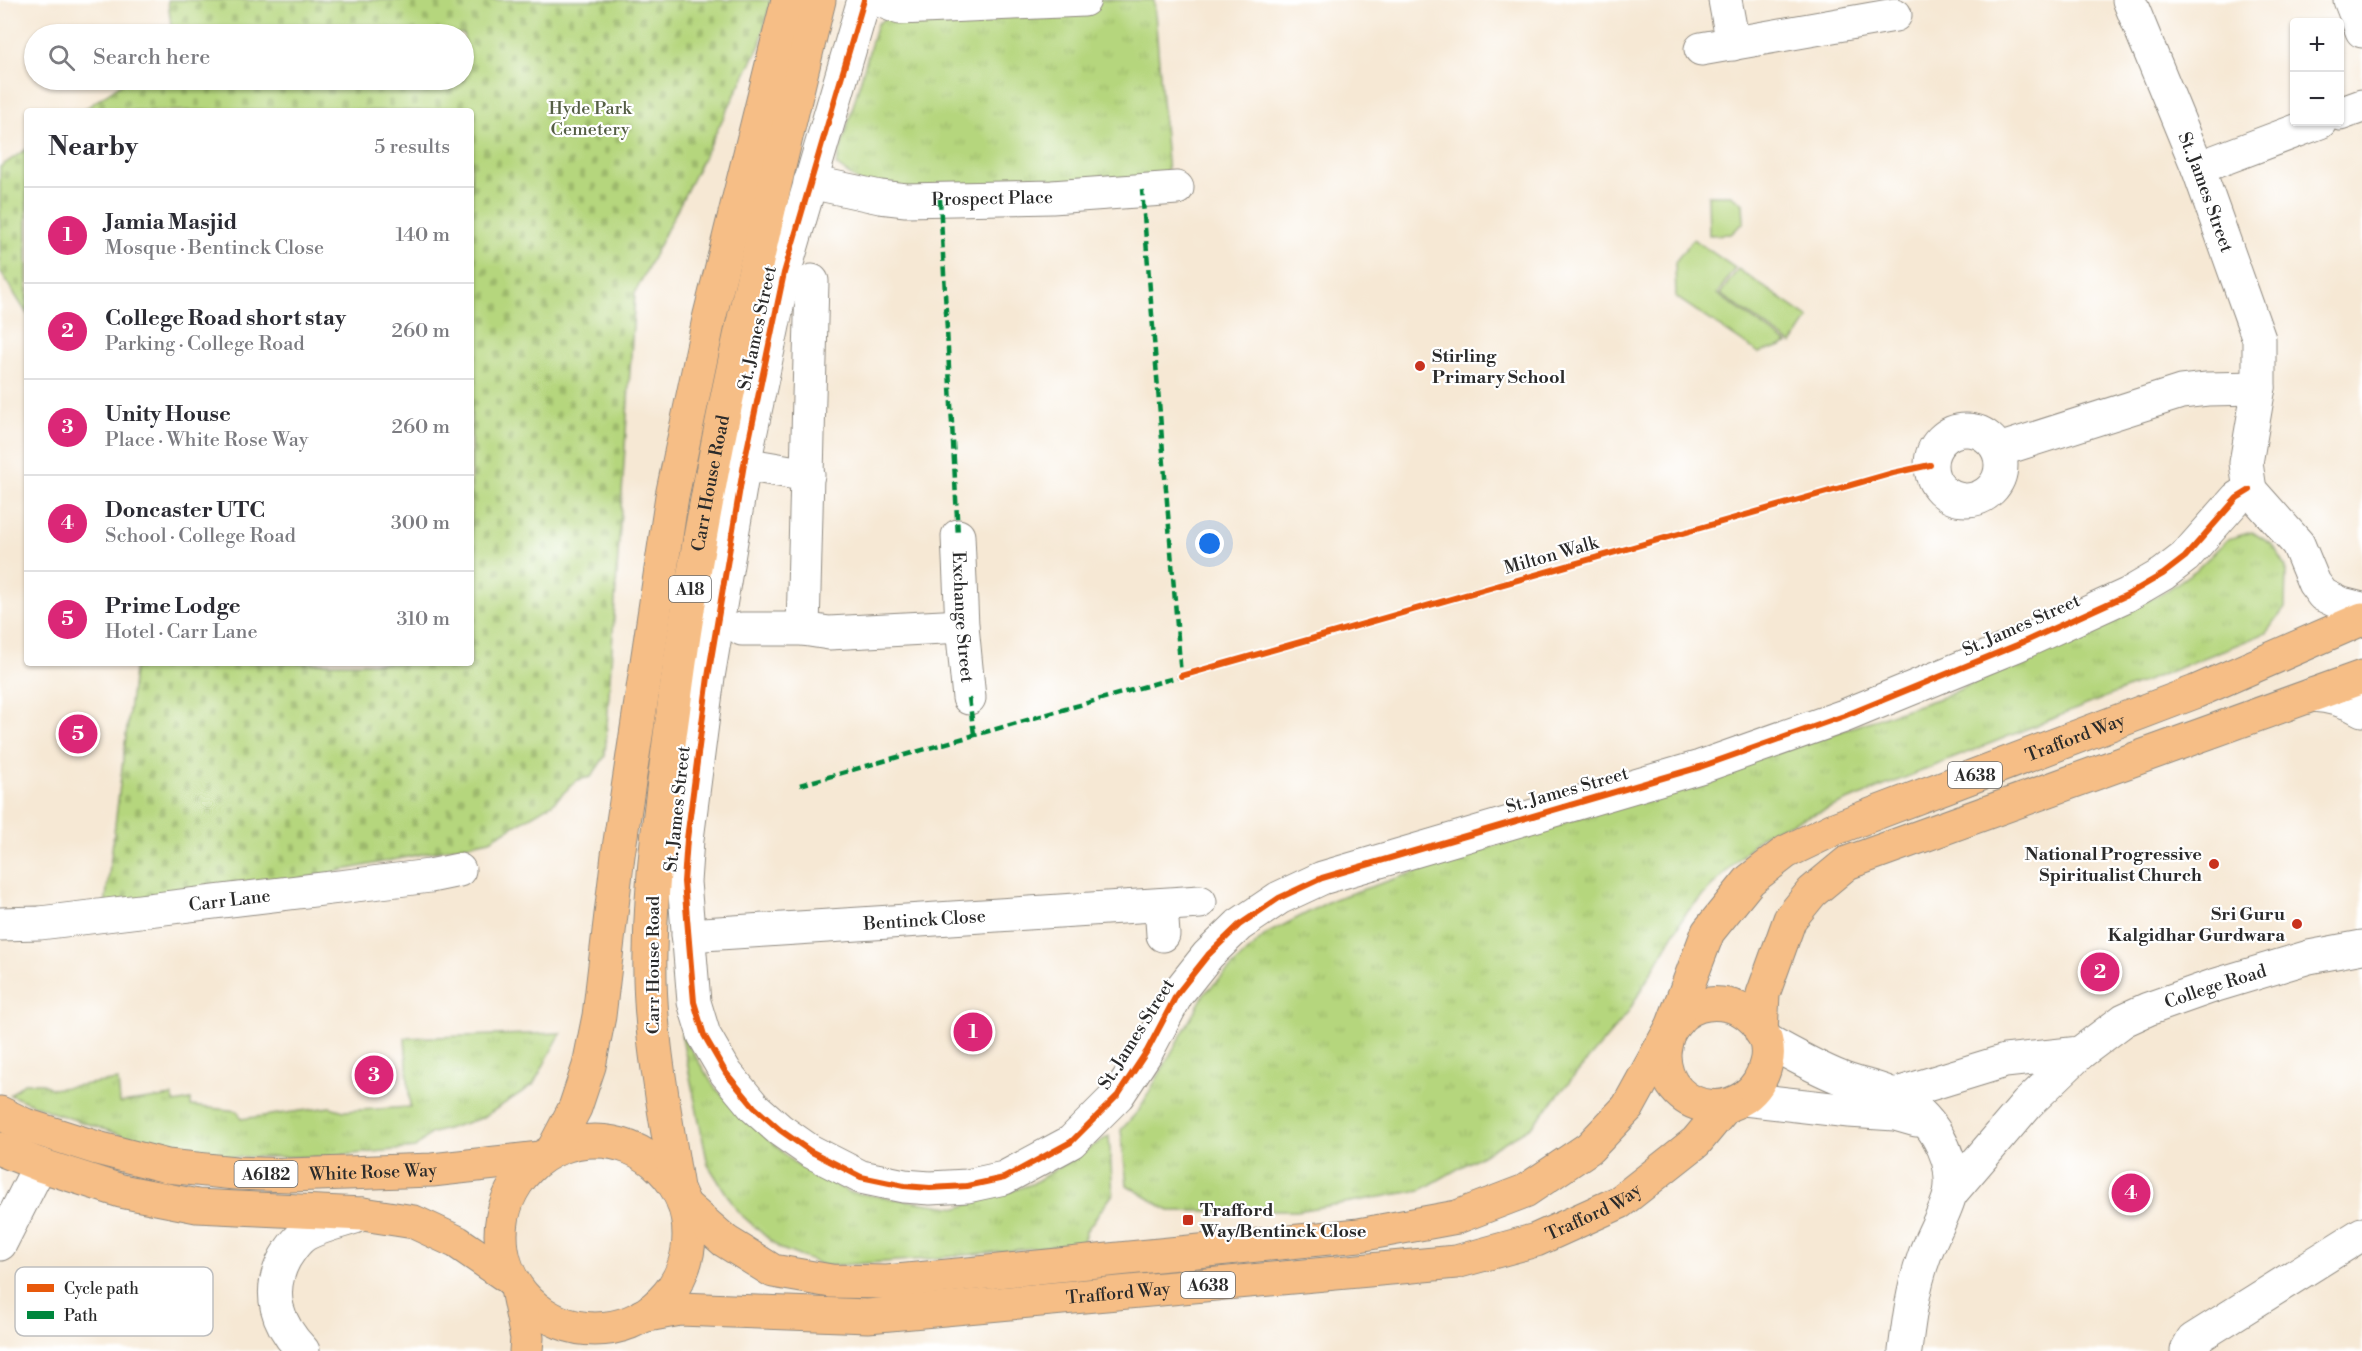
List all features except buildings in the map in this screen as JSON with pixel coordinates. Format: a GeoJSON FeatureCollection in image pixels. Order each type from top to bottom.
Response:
{"type":"FeatureCollection","features":[{"type":"Feature","properties":{"kind":"highway","name":"Carr House Road"},"geometry":{"type":"LineString","coordinates":[[546,1154],[575,1108],[593,1046],[599,1016],[618,855],[672,496],[709,319],[788,0]]}},
{"type":"Feature","properties":{"kind":"highway","name":"Carr House Road"},"geometry":{"type":"LineString","coordinates":[[681,1196],[654,1044],[650,955],[655,846],[686,609],[715,448],[773,189],[819,0]]}},
{"type":"Feature","properties":{"kind":"highway","name":"Trafford Way"},"geometry":{"type":"LineString","coordinates":[[1735,1102],[1708,1107],[1694,1102],[1679,1092],[1668,1077],[1664,1054],[1670,1032],[1708,932],[1750,880],[1786,852],[1834,829],[2196,692],[2362,620]]}},
{"type":"Feature","properties":{"kind":"highway","name":"Trafford Way"},"geometry":{"type":"LineString","coordinates":[[627,1330],[680,1309],[868,1316],[1456,1262],[1536,1240],[1620,1202],[1696,1142],[1735,1102],[1758,1086],[1764,1075],[1768,1057],[1764,1036],[1764,994],[1790,919],[1812,892],[1847,864],[2362,677]]}},
{"type":"Feature","properties":{"kind":"highway","name":"Trafford Way"},"geometry":{"type":"LineString","coordinates":[[681,1196],[725,1241],[773,1272],[831,1281],[887,1282],[1359,1235],[1457,1217],[1525,1191],[1588,1148],[1628,1107],[1670,1032],[1684,1013],[1709,1003],[1727,1004],[1742,1010],[1756,1021],[1764,1036]]}},
{"type":"Feature","properties":{"kind":"highway","name":"White Rose Way"},"geometry":{"type":"LineString","coordinates":[[0,1113],[36,1128],[167,1166],[235,1173],[289,1175],[432,1170],[546,1154]]}},
{"type":"Feature","properties":{"kind":"highway"},"geometry":{"type":"LineString","coordinates":[[514,1284],[535,1308],[561,1323],[627,1330],[670,1292],[687,1254],[689,1226],[681,1196],[663,1169],[651,1158],[621,1144],[588,1140],[546,1154],[521,1177],[510,1198],[501,1231],[504,1261],[514,1284],[526,1338],[526,1351]]}},
{"type":"Feature","properties":{"kind":"highway","name":"A6182"},"geometry":{"type":"LineString","coordinates":[[0,1149],[39,1165],[121,1191],[197,1206],[363,1214],[414,1222],[457,1242],[514,1284]]}},
{"type":"Feature","properties":{"kind":"street","name":"St. James Street"},"geometry":{"type":"LineString","coordinates":[[864,0],[784,273],[744,464],[702,712],[684,882],[694,1002],[704,1035],[726,1073],[754,1107],[780,1130],[810,1151],[861,1177],[893,1184],[930,1188],[967,1186],[1004,1178],[1071,1142],[1118,1095],[1147,1051],[1177,994],[1208,955],[1239,925],[1279,898],[1322,879],[1700,767],[1844,716],[2017,645],[2127,595],[2163,574],[2186,557],[2237,498],[2250,490],[2246,464],[2259,388],[2259,339],[2198,168],[2129,0]]}},
{"type":"Feature","properties":{"kind":"street"},"geometry":{"type":"LineString","coordinates":[[879,0],[900,8],[1084,0]]}},
{"type":"Feature","properties":{"kind":"street"},"geometry":{"type":"LineString","coordinates":[[1725,0],[1733,44]]}},
{"type":"Feature","properties":{"kind":"street"},"geometry":{"type":"LineString","coordinates":[[2350,0],[2362,31]]}},
{"type":"Feature","properties":{"kind":"street"},"geometry":{"type":"LineString","coordinates":[[1701,50],[1895,18]]}},
{"type":"Feature","properties":{"kind":"street"},"geometry":{"type":"LineString","coordinates":[[2344,113],[2362,106]]}},
{"type":"Feature","properties":{"kind":"street"},"geometry":{"type":"LineString","coordinates":[[2198,168],[2309,126]]}},
{"type":"Feature","properties":{"kind":"street","name":"Prospect Place"},"geometry":{"type":"LineString","coordinates":[[810,182],[880,197],[906,200],[1052,197],[1177,188]]}},
{"type":"Feature","properties":{"kind":"street"},"geometry":{"type":"LineString","coordinates":[[803,629],[812,281]]}},
{"type":"Feature","properties":{"kind":"street"},"geometry":{"type":"LineString","coordinates":[[1999,450],[2181,392],[2259,388]]}},
{"type":"Feature","properties":{"kind":"street"},"geometry":{"type":"LineString","coordinates":[[744,464],[808,475]]}},
{"type":"Feature","properties":{"kind":"street"},"geometry":{"type":"LineString","coordinates":[[2250,490],[2298,544],[2314,583],[2323,595],[2342,604],[2362,609]]}},
{"type":"Feature","properties":{"kind":"street","name":"Exchange Street"},"geometry":{"type":"LineString","coordinates":[[958,536],[962,626],[969,698]]}},
{"type":"Feature","properties":{"kind":"street"},"geometry":{"type":"LineString","coordinates":[[742,629],[803,629],[829,633],[962,626]]}},
{"type":"Feature","properties":{"kind":"street"},"geometry":{"type":"LineString","coordinates":[[2312,695],[2332,696],[2362,710]]}},
{"type":"Feature","properties":{"kind":"street","name":"Carr Lane"},"geometry":{"type":"LineString","coordinates":[[0,924],[40,923],[430,876],[459,870]]}},
{"type":"Feature","properties":{"kind":"street","name":"Bentinck Close"},"geometry":{"type":"LineString","coordinates":[[688,935],[1162,920],[1200,902]]}},
{"type":"Feature","properties":{"kind":"street","name":"College Road"},"geometry":{"type":"LineString","coordinates":[[1905,1351],[1910,1309],[1923,1259],[1950,1194],[2027,1104],[2080,1053],[2124,1020],[2148,1009],[2213,986],[2309,957],[2362,947]]}},
{"type":"Feature","properties":{"kind":"street","name":"College Road"},"geometry":{"type":"LineString","coordinates":[[1764,1036],[1840,1078],[1894,1095],[1913,1108],[1927,1123],[1947,1154],[1950,1194]]}},
{"type":"Feature","properties":{"kind":"street"},"geometry":{"type":"LineString","coordinates":[[1894,1095],[2006,1061],[2080,1053]]}},
{"type":"Feature","properties":{"kind":"street"},"geometry":{"type":"LineString","coordinates":[[1735,1102],[1895,1114],[1927,1123]]}},
{"type":"Feature","properties":{"kind":"street"},"geometry":{"type":"LineString","coordinates":[[0,1244],[39,1165]]}},
{"type":"Feature","properties":{"kind":"street"},"geometry":{"type":"LineString","coordinates":[[303,1351],[288,1336],[278,1315],[275,1293],[277,1273],[290,1249],[305,1235],[363,1214]]}},
{"type":"Feature","properties":{"kind":"street"},"geometry":{"type":"LineString","coordinates":[[2187,1351],[2193,1340],[2362,1234]]}},
{"type":"Feature","properties":{"kind":"green space","name":"Hyde Park Cemetery"},"geometry":{"type":"Polygon","coordinates":[[[168,0],[771,0],[760,45],[635,293],[605,756],[591,777],[577,780],[552,804],[490,840],[159,908],[104,914],[135,666],[474,666],[474,108],[86,108],[112,90],[474,90],[474,24],[171,24],[168,0]]]}},
{"type":"Feature","properties":{"kind":"green space"},"geometry":{"type":"Polygon","coordinates":[[[1084,0],[1154,0],[1169,187],[880,197],[836,165],[877,24],[900,8],[1084,0]]]}},
{"type":"Feature","properties":{"kind":"green space"},"geometry":{"type":"Polygon","coordinates":[[[24,151],[24,309],[0,271],[0,167],[24,151]]]}},
{"type":"Feature","properties":{"kind":"green space"},"geometry":{"type":"Polygon","coordinates":[[[1708,195],[1731,195],[1743,204],[1744,222],[1731,234],[1709,235],[1708,195]]]}},
{"type":"Feature","properties":{"kind":"green space"},"geometry":{"type":"Polygon","coordinates":[[[1693,239],[1735,268],[1717,294],[1788,344],[1759,353],[1676,297],[1675,262],[1693,239]]]}},
{"type":"Feature","properties":{"kind":"green space"},"geometry":{"type":"Polygon","coordinates":[[[1738,269],[1809,318],[1792,344],[1720,294],[1738,269]]]}},
{"type":"Feature","properties":{"kind":"green space"},"geometry":{"type":"Polygon","coordinates":[[[2252,532],[2273,545],[2286,567],[2285,608],[2266,633],[1762,835],[1686,913],[1627,1014],[1531,1127],[1421,1190],[1297,1211],[1169,1211],[1127,1185],[1121,1130],[1139,1110],[1205,993],[1266,934],[1334,899],[1946,696],[2163,593],[2196,570],[2228,539],[2252,532]]]}},
{"type":"Feature","properties":{"kind":"green space"},"geometry":{"type":"Polygon","coordinates":[[[561,1033],[533,1085],[482,1118],[430,1134],[415,1148],[322,1157],[218,1157],[128,1137],[54,1113],[10,1095],[24,1083],[42,1083],[52,1089],[118,1080],[120,1103],[172,1096],[175,1103],[191,1100],[191,1106],[238,1111],[241,1119],[330,1107],[344,1111],[410,1107],[405,1038],[561,1033]]]}},
{"type":"Feature","properties":{"kind":"green space"},"geometry":{"type":"Polygon","coordinates":[[[681,1033],[715,1088],[795,1164],[849,1192],[958,1208],[1032,1184],[1109,1136],[1113,1194],[1086,1231],[1083,1243],[927,1259],[825,1266],[779,1248],[738,1212],[708,1165],[681,1033]]]}},
{"type":"Feature","properties":{"kind":"marked path"},"geometry":{"type":"LineString","coordinates":[[800,785],[1181,676],[1142,190]]}},
{"type":"Feature","properties":{"kind":"marked path"},"geometry":{"type":"LineString","coordinates":[[940,199],[958,536]]}},
{"type":"Feature","properties":{"kind":"marked path"},"geometry":{"type":"LineString","coordinates":[[969,698],[974,734]]}},
{"type":"Feature","properties":{"kind":"cycle path"},"geometry":{"type":"LineString","coordinates":[[864,0],[784,273],[744,464],[708,677],[687,839],[684,882],[694,1002],[704,1035],[726,1073],[754,1107],[780,1130],[810,1151],[861,1177],[904,1186],[930,1188],[967,1186],[1004,1178],[1071,1142],[1118,1095],[1147,1051],[1177,994],[1208,955],[1239,925],[1279,898],[1322,878],[1700,767],[1844,716],[2017,645],[2127,595],[2163,574],[2185,557],[2237,498],[2250,490]]}},
{"type":"Feature","properties":{"kind":"cycle path","name":"Milton Walk"},"geometry":{"type":"LineString","coordinates":[[1181,676],[1893,473],[1930,465]]}},
{"type":"Feature","properties":{"kind":"place","name":"Stirling Primary School"},"geometry":{"type":"Point","coordinates":[1420,366]}},
{"type":"Feature","properties":{"kind":"place","name":"Prime Lodge"},"geometry":{"type":"Point","coordinates":[78,734]}},
{"type":"Feature","properties":{"kind":"place","name":"National Progressive Spiritualist Church"},"geometry":{"type":"Point","coordinates":[2214,864]}},
{"type":"Feature","properties":{"kind":"place","name":"Sri Guru Kalgidhar Gurdwara"},"geometry":{"type":"Point","coordinates":[2297,924]}},
{"type":"Feature","properties":{"kind":"place","name":"College Road short stay"},"geometry":{"type":"Point","coordinates":[2100,972]}},
{"type":"Feature","properties":{"kind":"place","name":"Jamia Masjid"},"geometry":{"type":"Point","coordinates":[973,1032]}},
{"type":"Feature","properties":{"kind":"place","name":"Unity House"},"geometry":{"type":"Point","coordinates":[374,1075]}},
{"type":"Feature","properties":{"kind":"place","name":"Doncaster UTC"},"geometry":{"type":"Point","coordinates":[2131,1193]}},
{"type":"Feature","properties":{"kind":"place","name":"Trafford Way/Bentinck Close"},"geometry":{"type":"Point","coordinates":[1188,1220]}}]}
